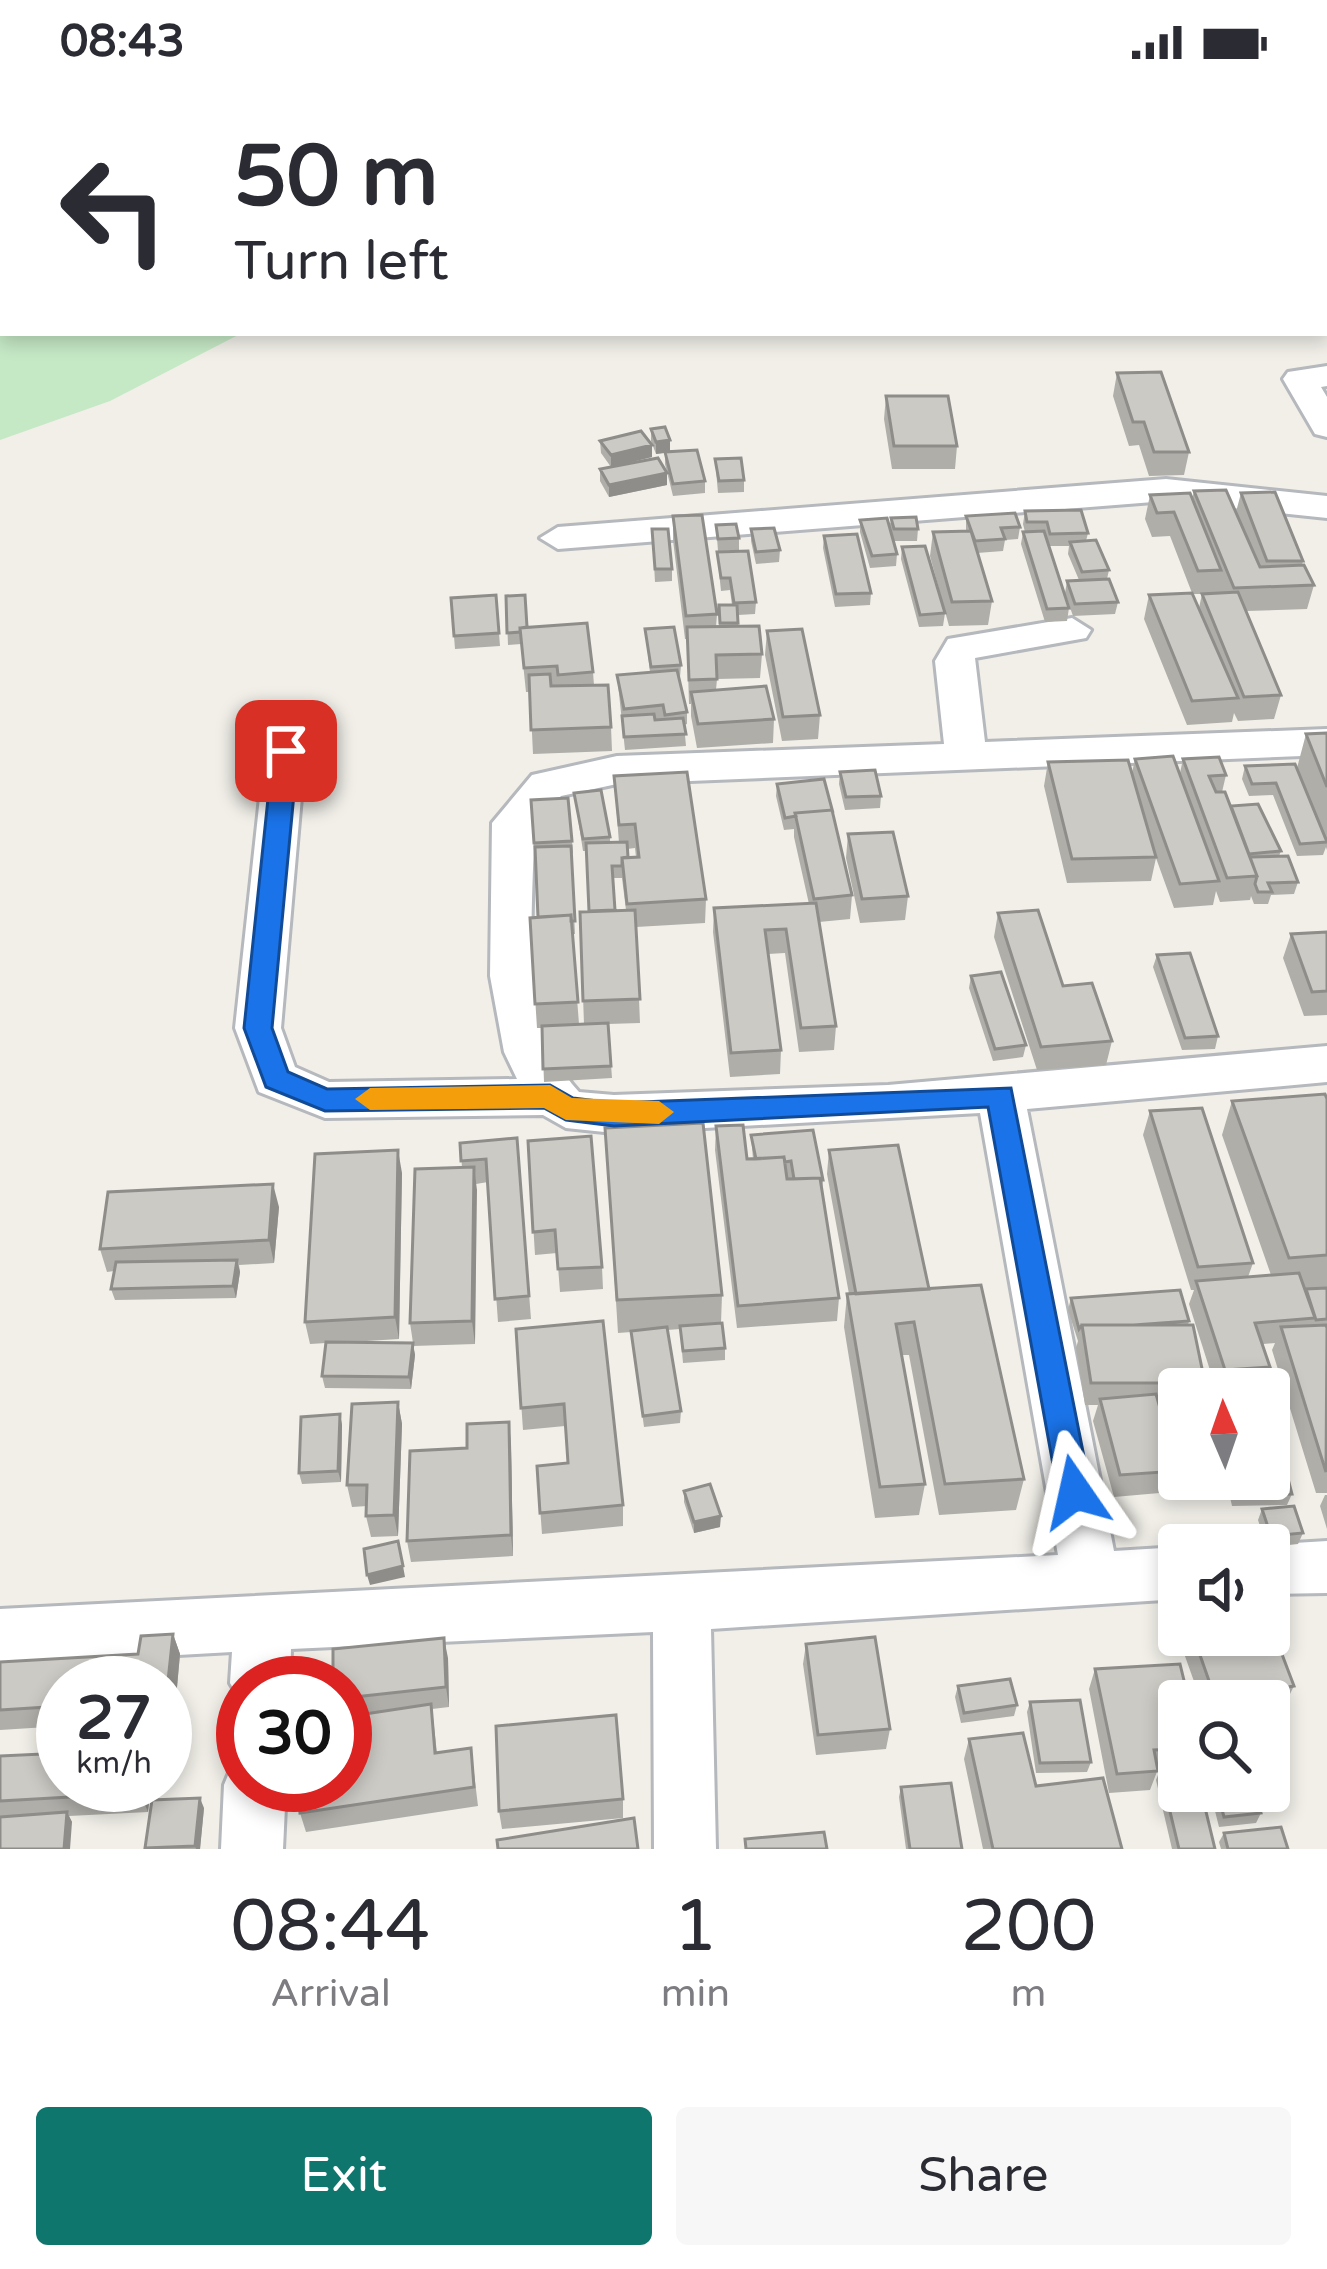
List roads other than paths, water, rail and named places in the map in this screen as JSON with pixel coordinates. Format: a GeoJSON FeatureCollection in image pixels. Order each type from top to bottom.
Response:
{"type":"FeatureCollection","features":[{"type":"Feature","properties":{"kind":"street"},"geometry":{"type":"LineString","coordinates":[[1327,376],[1300,379],[1327,427]]}},
{"type":"Feature","properties":{"kind":"street"},"geometry":{"type":"LineString","coordinates":[[559,538],[1166,490],[1327,507]]}},
{"type":"Feature","properties":{"kind":"street"},"geometry":{"type":"LineString","coordinates":[[966,755],[954,661],[962,647],[1072,631]]}},
{"type":"Feature","properties":{"kind":"street"},"geometry":{"type":"LineString","coordinates":[[1327,742],[617,770],[547,785],[526,802],[512,823],[517,1030],[530,1068],[566,1109],[614,1114],[1001,1096],[1327,1064]]}},
{"type":"Feature","properties":{"kind":"street"},"geometry":{"type":"LineString","coordinates":[[286,751],[258,1028],[276,1079],[325,1100],[550,1096]]}},
{"type":"Feature","properties":{"kind":"street"},"geometry":{"type":"LineString","coordinates":[[1001,1096],[1091,1580]]}},
{"type":"Feature","properties":{"kind":"street"},"geometry":{"type":"LineString","coordinates":[[1290,1568],[1327,1567]]}},
{"type":"Feature","properties":{"kind":"street"},"geometry":{"type":"LineString","coordinates":[[0,1637],[682,1606],[1158,1575]]}},
{"type":"Feature","properties":{"kind":"street"},"geometry":{"type":"LineString","coordinates":[[682,1606],[685,1849]]}},
{"type":"Feature","properties":{"kind":"street"},"geometry":{"type":"LineString","coordinates":[[261,1656],[262,1622]]}},
{"type":"Feature","properties":{"kind":"street"},"geometry":{"type":"LineString","coordinates":[[252,1849],[254,1812]]}}]}
